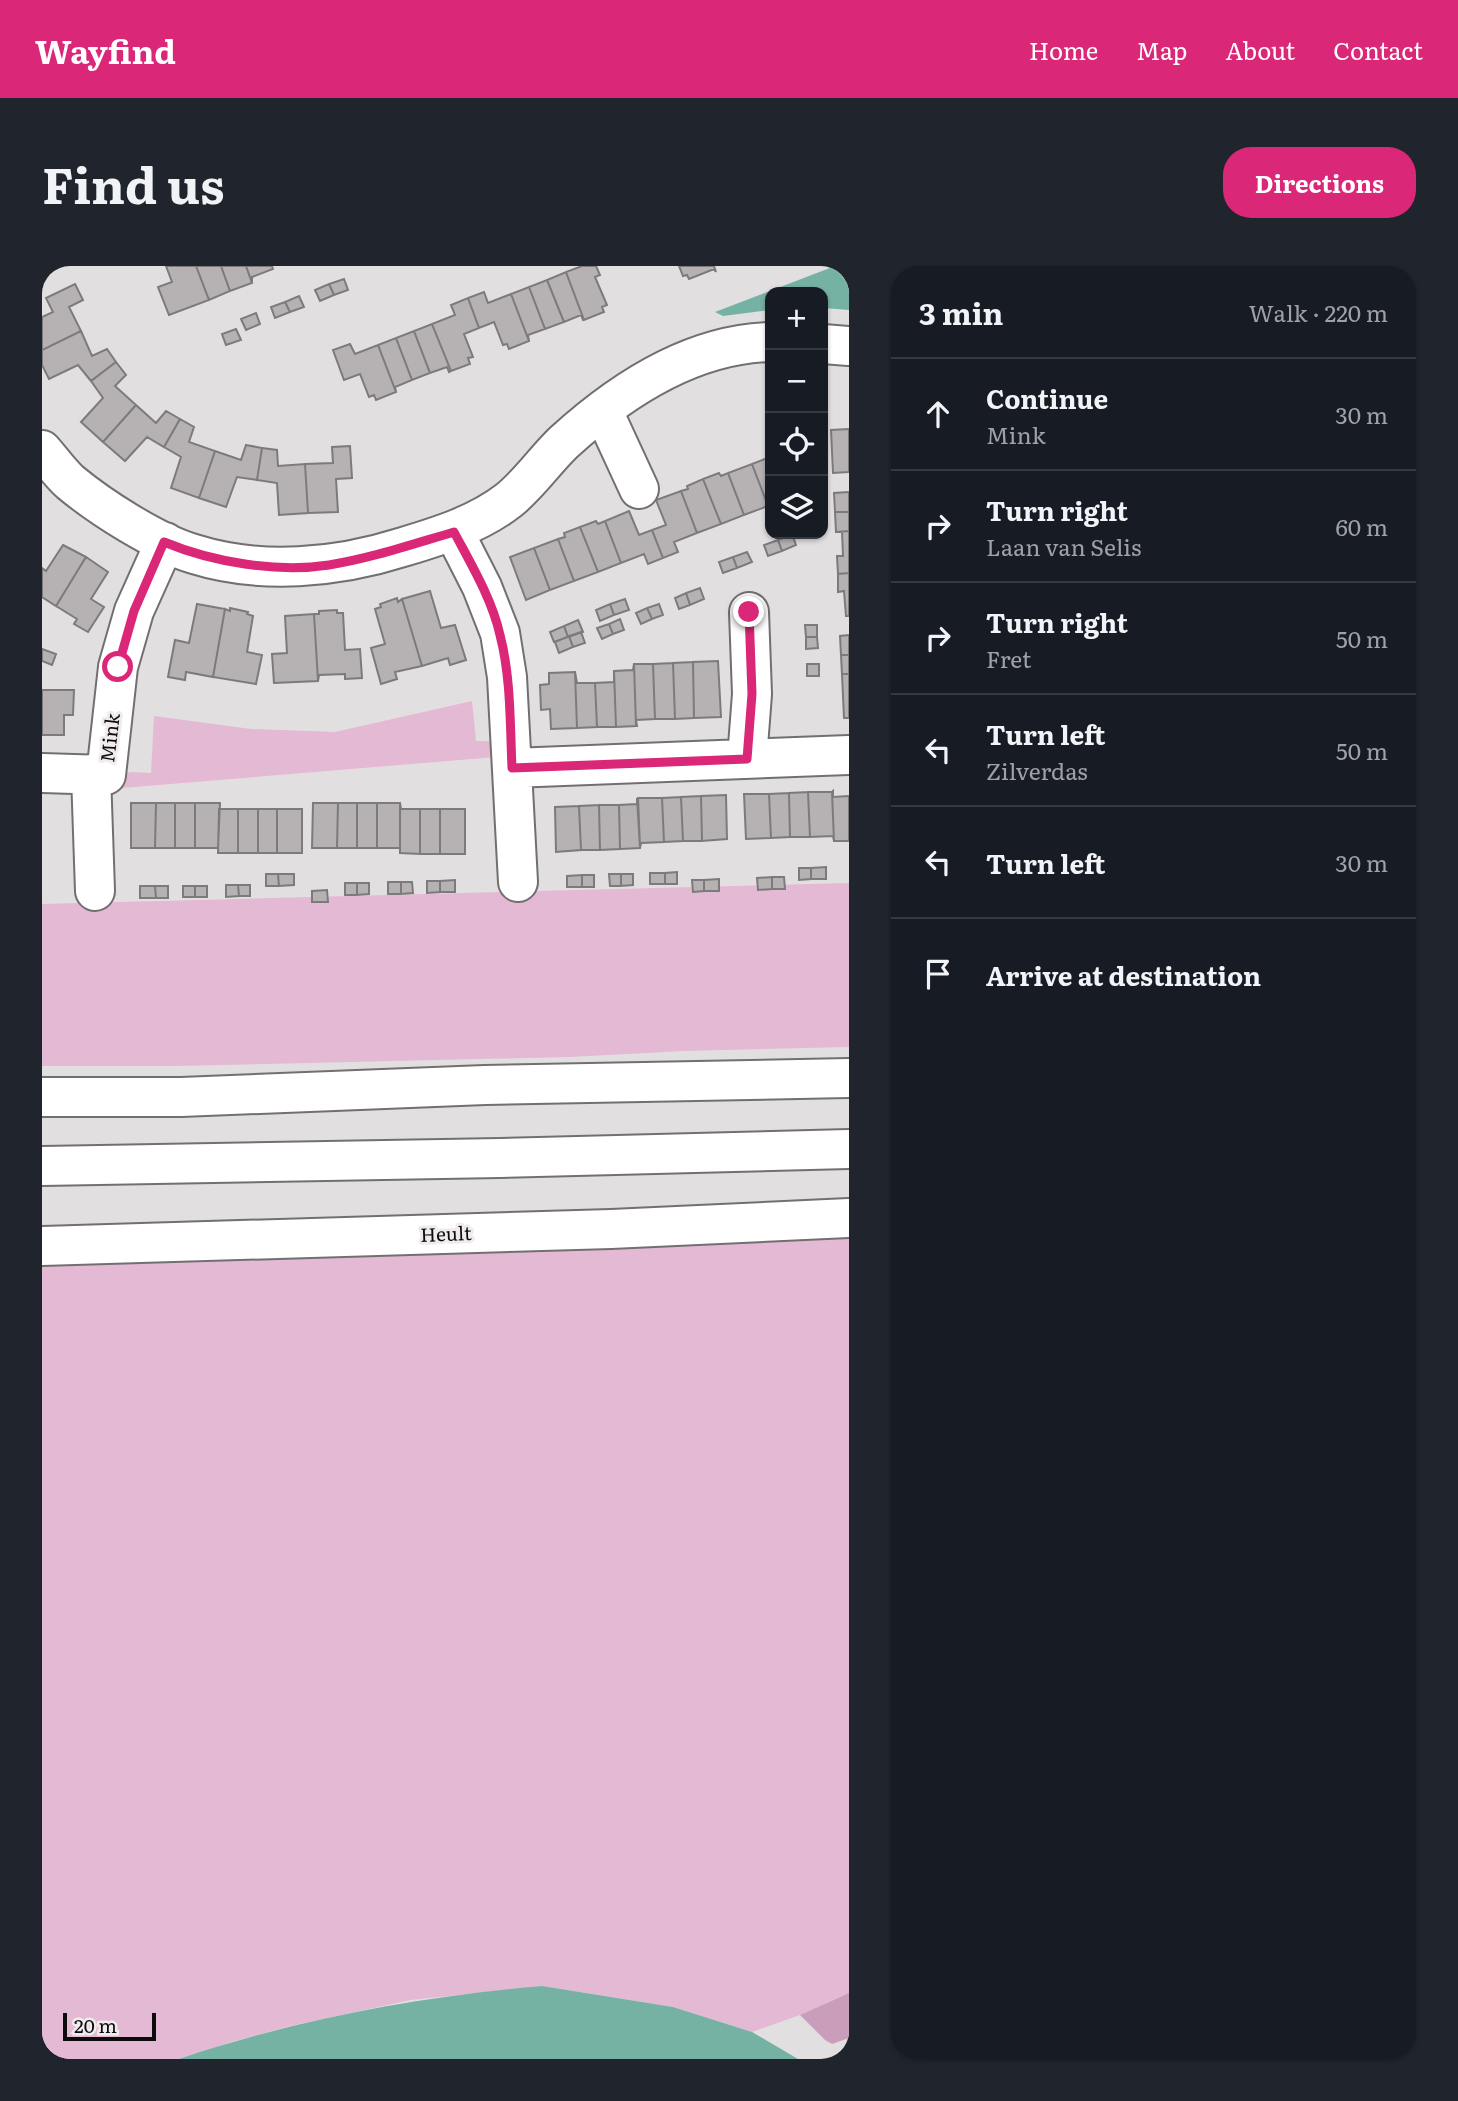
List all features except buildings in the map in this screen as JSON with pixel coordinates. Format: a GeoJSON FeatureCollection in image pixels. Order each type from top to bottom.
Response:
{"type":"FeatureCollection","features":[{"type":"Feature","properties":{"kind":"main road"},"geometry":{"type":"LineString","coordinates":[[42,450],[69,481],[164,542],[194,555],[258,566],[327,565],[388,552],[454,532],[509,499],[565,442],[629,390],[689,359],[751,343],[765,342]]}},
{"type":"Feature","properties":{"kind":"main road"},"geometry":{"type":"LineString","coordinates":[[828,344],[849,346]]}},
{"type":"Feature","properties":{"kind":"main road"},"geometry":{"type":"LineString","coordinates":[[603,411],[639,489]]}},
{"type":"Feature","properties":{"kind":"main road"},"geometry":{"type":"LineString","coordinates":[[454,532],[482,587],[500,634],[507,677],[518,882]]}},
{"type":"Feature","properties":{"kind":"main road","name":"Mink"},"geometry":{"type":"LineString","coordinates":[[95,891],[98,774],[118,667],[134,611],[164,542]]}},
{"type":"Feature","properties":{"kind":"main road"},"geometry":{"type":"LineString","coordinates":[[747,759],[752,694],[749,612]]}},
{"type":"Feature","properties":{"kind":"main road"},"geometry":{"type":"LineString","coordinates":[[512,768],[849,755]]}},
{"type":"Feature","properties":{"kind":"main road"},"geometry":{"type":"LineString","coordinates":[[42,773],[98,774]]}},
{"type":"Feature","properties":{"kind":"main road"},"geometry":{"type":"LineString","coordinates":[[42,1097],[181,1097],[485,1085],[849,1078]]}},
{"type":"Feature","properties":{"kind":"main road"},"geometry":{"type":"LineString","coordinates":[[42,1166],[849,1149]]}},
{"type":"Feature","properties":{"kind":"main road","name":"Heult"},"geometry":{"type":"LineString","coordinates":[[42,1247],[611,1229],[849,1217]]}},
{"type":"Feature","properties":{"kind":"shaded area"},"geometry":{"type":"Polygon","coordinates":[[[835,266],[849,266],[849,310],[828,308],[828,287],[780,287],[835,266]]]}},
{"type":"Feature","properties":{"kind":"shaded area"},"geometry":{"type":"Polygon","coordinates":[[[765,293],[765,311],[723,316],[715,312],[765,293]]]}},
{"type":"Feature","properties":{"kind":"shaded area"},"geometry":{"type":"Polygon","coordinates":[[[472,701],[476,741],[493,741],[496,757],[110,789],[113,775],[151,773],[154,716],[251,729],[335,732],[472,701]]]}},
{"type":"Feature","properties":{"kind":"shaded area"},"geometry":{"type":"Polygon","coordinates":[[[849,883],[849,1047],[570,1057],[174,1066],[42,1066],[42,904],[849,883]]]}},
{"type":"Feature","properties":{"kind":"shaded area"},"geometry":{"type":"Polygon","coordinates":[[[849,1234],[849,1993],[800,2015],[752,2032],[673,2007],[542,1986],[411,2000],[290,2026],[179,2059],[42,2059],[42,1264],[849,1234]]]}},
{"type":"Feature","properties":{"kind":"shaded area"},"geometry":{"type":"Polygon","coordinates":[[[542,1986],[673,2007],[752,2032],[798,2059],[179,2059],[313,2021],[449,1996],[542,1986]]]}},
{"type":"Feature","properties":{"kind":"shaded area"},"geometry":{"type":"Polygon","coordinates":[[[849,1993],[849,2038],[832,2044],[800,2015],[849,1993]]]}},
{"type":"Feature","properties":{"kind":"route"},"geometry":{"type":"LineString","coordinates":[[118,667],[134,611],[164,542],[194,555],[258,566],[327,565],[388,552],[454,532],[482,587],[500,634],[507,677],[512,768],[747,759],[752,694],[749,612]]}}]}
